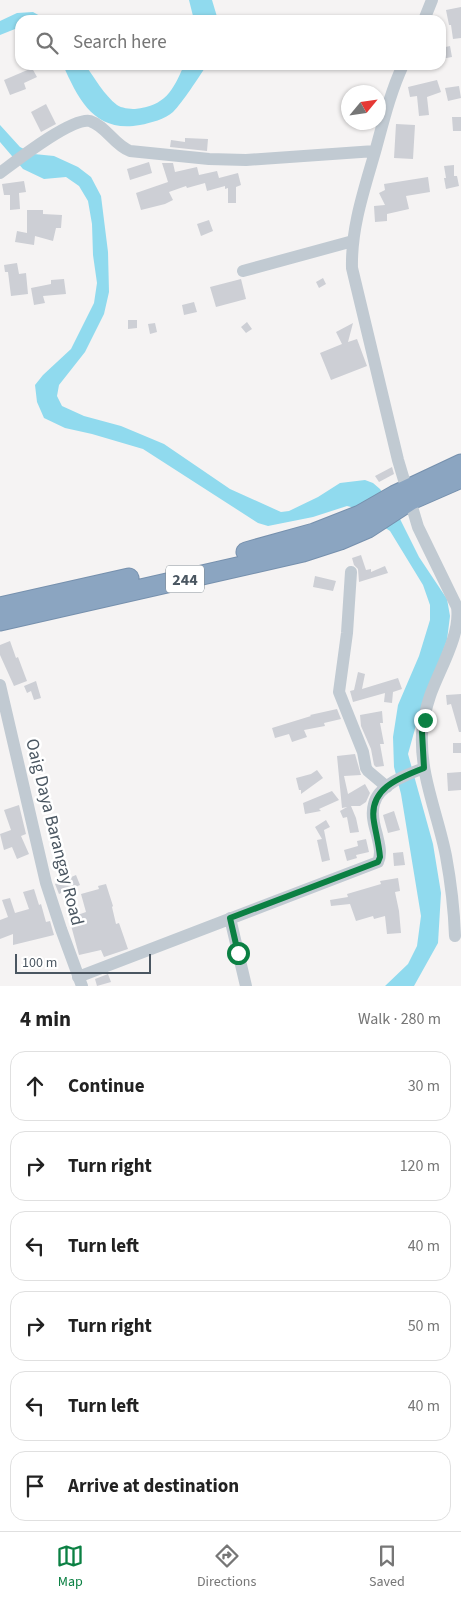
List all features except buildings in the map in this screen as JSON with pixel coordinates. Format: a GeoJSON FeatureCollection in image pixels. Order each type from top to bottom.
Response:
{"type":"FeatureCollection","features":[{"type":"Feature","properties":{"kind":"highway","name":"244"},"geometry":{"type":"LineString","coordinates":[[0,621],[303,552],[340,540],[364,521],[461,464]]}},
{"type":"Feature","properties":{"kind":"highway","name":"244"},"geometry":{"type":"LineString","coordinates":[[404,497],[461,478]]}},
{"type":"Feature","properties":{"kind":"highway","name":"244"},"geometry":{"type":"LineString","coordinates":[[0,607],[257,550],[364,521]]}},
{"type":"Feature","properties":{"kind":"street"},"geometry":{"type":"LineString","coordinates":[[426,15],[432,0]]}},
{"type":"Feature","properties":{"kind":"street"},"geometry":{"type":"LineString","coordinates":[[401,70],[395,83],[359,208],[353,240],[352,268],[404,497],[457,607],[459,617],[452,644],[427,706],[422,732],[419,770],[446,857],[452,895],[455,936]]}},
{"type":"Feature","properties":{"kind":"street"},"geometry":{"type":"LineString","coordinates":[[0,173],[67,127],[81,120],[90,122],[103,129],[130,151],[209,159],[246,160],[376,151]]}},
{"type":"Feature","properties":{"kind":"street"},"geometry":{"type":"LineString","coordinates":[[243,271],[353,240]]}},
{"type":"Feature","properties":{"kind":"street"},"geometry":{"type":"LineString","coordinates":[[351,572],[348,633],[339,692],[363,752],[368,772],[391,783]]}},
{"type":"Feature","properties":{"kind":"street","name":"Oaig Daya Barangay Road"},"geometry":{"type":"LineString","coordinates":[[0,684],[46,883],[80,982]]}},
{"type":"Feature","properties":{"kind":"street"},"geometry":{"type":"LineString","coordinates":[[80,982],[230,918],[378,862],[380,857],[373,820],[374,803],[380,793],[391,783],[419,770]]}},
{"type":"Feature","properties":{"kind":"street"},"geometry":{"type":"LineString","coordinates":[[230,918],[246,986]]}},
{"type":"Feature","properties":{"kind":"water"},"geometry":{"type":"Polygon","coordinates":[[[189,0],[212,0],[216,15],[193,15],[189,0]]]}},
{"type":"Feature","properties":{"kind":"water"},"geometry":{"type":"Polygon","coordinates":[[[33,12],[38,15],[15,15],[15,29],[0,35],[0,21],[17,13],[33,12]]]}},
{"type":"Feature","properties":{"kind":"water"},"geometry":{"type":"Polygon","coordinates":[[[65,70],[89,70],[112,101],[121,107],[135,109],[154,105],[167,96],[182,70],[203,70],[173,112],[162,119],[140,125],[124,126],[111,124],[100,119],[91,112],[75,91],[65,70]]]}},
{"type":"Feature","properties":{"kind":"water"},"geometry":{"type":"Polygon","coordinates":[[[0,125],[20,147],[34,154],[54,156],[78,167],[91,177],[101,196],[108,252],[109,292],[104,314],[85,352],[59,385],[57,396],[62,406],[84,416],[121,426],[164,444],[230,489],[281,512],[289,511],[318,497],[340,483],[365,480],[373,483],[380,489],[400,519],[419,557],[447,599],[450,616],[447,640],[418,718],[408,754],[433,844],[441,893],[438,943],[414,986],[385,986],[408,964],[417,946],[421,916],[401,794],[394,767],[393,737],[398,705],[419,656],[430,620],[430,605],[423,585],[390,531],[355,508],[347,506],[313,517],[268,526],[258,523],[143,449],[65,428],[44,418],[37,402],[35,385],[71,349],[94,303],[97,283],[93,255],[92,224],[88,201],[79,186],[66,177],[44,179],[23,169],[0,142],[0,125]]]}},
{"type":"Feature","properties":{"kind":"route"},"geometry":{"type":"LineString","coordinates":[[238,953],[230,918],[378,862],[380,857],[373,820],[374,803],[380,793],[395,780],[424,768],[422,732],[425,720]]}}]}
